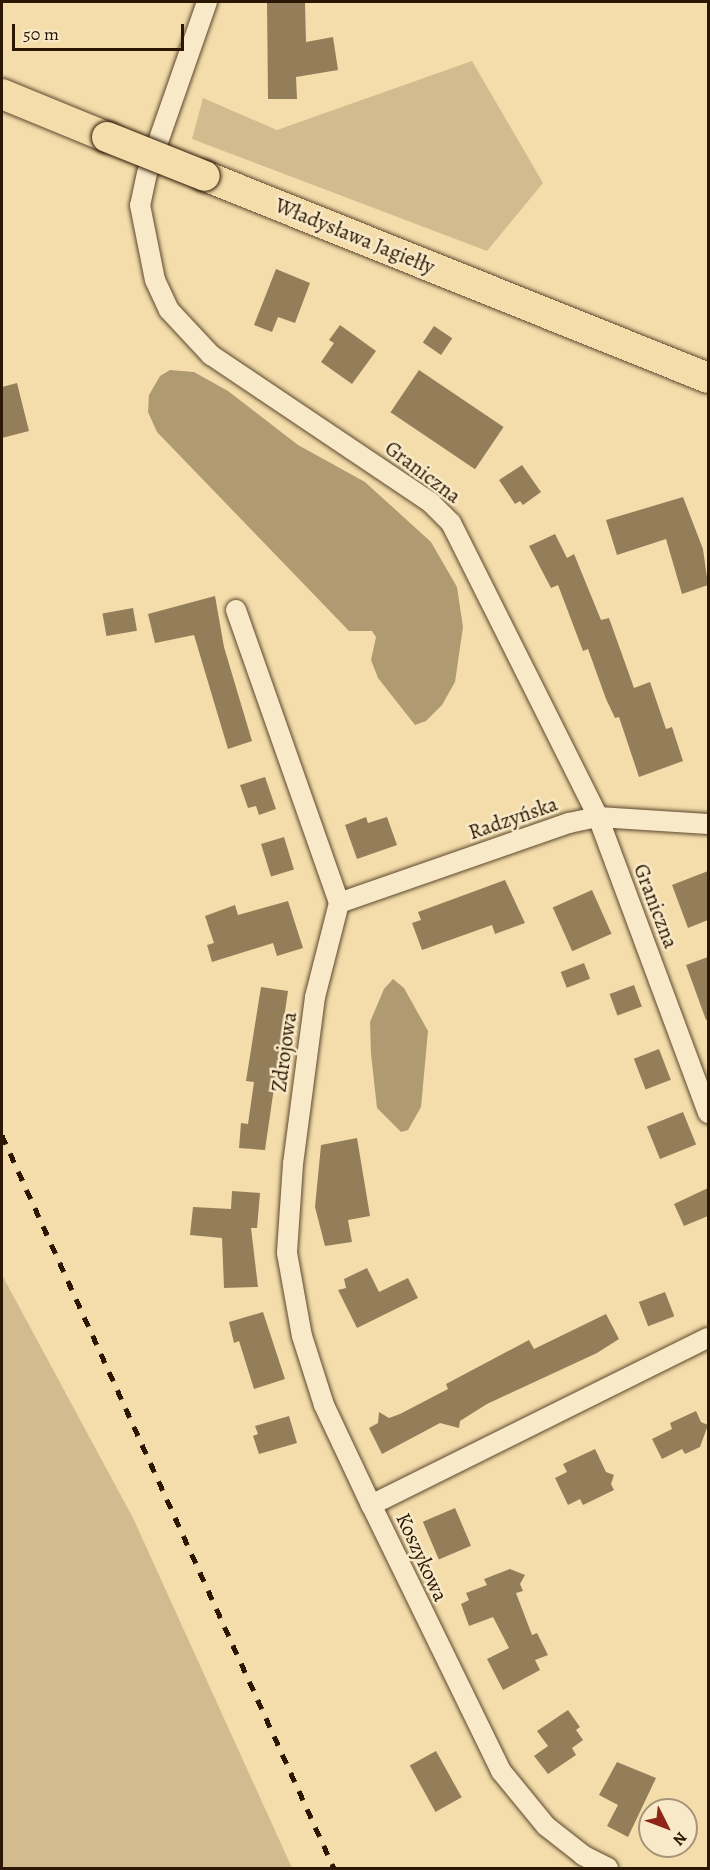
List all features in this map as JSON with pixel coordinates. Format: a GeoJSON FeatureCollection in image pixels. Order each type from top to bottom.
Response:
{"type":"FeatureCollection","features":[{"type":"Feature","properties":{"kind":"main road","name":"Władysława Jagiełły"},"geometry":{"type":"LineString","coordinates":[[2,94],[708,378]]}},
{"type":"Feature","properties":{"kind":"street","name":"Graniczna"},"geometry":{"type":"LineString","coordinates":[[207,2],[147,174],[141,205],[155,280],[169,310],[211,355],[431,503],[451,522],[597,817],[708,1113]]}},
{"type":"Feature","properties":{"kind":"street"},"geometry":{"type":"LineString","coordinates":[[236,610],[339,903]]}},
{"type":"Feature","properties":{"kind":"street","name":"Radzyńska"},"geometry":{"type":"LineString","coordinates":[[339,903],[569,823],[597,817],[708,824]]}},
{"type":"Feature","properties":{"kind":"street","name":"Zdrojowa"},"geometry":{"type":"LineString","coordinates":[[339,903],[315,997],[292,1164],[287,1253],[302,1336],[324,1406],[371,1505]]}},
{"type":"Feature","properties":{"kind":"street","name":"Koszykowa"},"geometry":{"type":"LineString","coordinates":[[608,1869],[583,1855],[546,1826],[501,1771],[371,1505],[708,1338]]}},
{"type":"Feature","properties":{"kind":"shaded area"},"geometry":{"type":"Polygon","coordinates":[[[472,61],[543,183],[487,251],[192,139],[203,98],[277,130],[472,61]]]}},
{"type":"Feature","properties":{"kind":"shaded area"},"geometry":{"type":"Polygon","coordinates":[[[170,370],[194,372],[228,391],[298,445],[365,482],[431,542],[457,587],[463,627],[455,682],[442,705],[426,721],[415,725],[378,678],[371,660],[376,637],[372,631],[349,631],[157,432],[148,412],[149,395],[160,376],[170,370]]]}},
{"type":"Feature","properties":{"kind":"shaded area"},"geometry":{"type":"Polygon","coordinates":[[[393,979],[404,988],[428,1031],[421,1107],[408,1130],[401,1132],[377,1108],[371,1054],[370,1022],[384,989],[393,979]]]}},
{"type":"Feature","properties":{"kind":"shaded area"},"geometry":{"type":"Polygon","coordinates":[[[2,1275],[133,1518],[292,1868],[2,1868],[2,1275]]]}},
{"type":"Feature","properties":{"kind":"building"},"geometry":{"type":"Polygon","coordinates":[[[267,2],[305,2],[306,42],[333,37],[338,70],[296,77],[297,99],[268,99],[267,2]]]}},
{"type":"Feature","properties":{"kind":"building"},"geometry":{"type":"Polygon","coordinates":[[[276,269],[310,283],[295,323],[278,317],[272,332],[254,325],[276,269]]]}},
{"type":"Feature","properties":{"kind":"building"},"geometry":{"type":"Polygon","coordinates":[[[340,325],[376,351],[352,384],[321,362],[334,343],[329,340],[340,325]]]}},
{"type":"Feature","properties":{"kind":"building"},"geometry":{"type":"Polygon","coordinates":[[[434,326],[452,338],[441,355],[423,343],[434,326]]]}},
{"type":"Feature","properties":{"kind":"building"},"geometry":{"type":"Polygon","coordinates":[[[419,370],[504,427],[475,469],[390,412],[419,370]]]}},
{"type":"Feature","properties":{"kind":"building"},"geometry":{"type":"Polygon","coordinates":[[[17,383],[29,431],[2,438],[2,387],[17,383]]]}},
{"type":"Feature","properties":{"kind":"building"},"geometry":{"type":"Polygon","coordinates":[[[522,465],[541,492],[523,505],[520,501],[515,504],[499,480],[522,465]]]}},
{"type":"Feature","properties":{"kind":"building"},"geometry":{"type":"Polygon","coordinates":[[[683,497],[703,549],[708,585],[682,594],[666,539],[617,555],[606,520],[683,497]]]}},
{"type":"Feature","properties":{"kind":"building"},"geometry":{"type":"Polygon","coordinates":[[[555,534],[567,558],[574,554],[601,620],[609,618],[634,688],[650,682],[666,729],[672,727],[683,761],[639,777],[619,717],[615,718],[606,699],[588,649],[583,651],[558,585],[551,588],[529,546],[555,534]]]}},
{"type":"Feature","properties":{"kind":"building"},"geometry":{"type":"Polygon","coordinates":[[[215,596],[224,647],[252,741],[228,749],[194,635],[155,643],[148,614],[215,596]]]}},
{"type":"Feature","properties":{"kind":"building"},"geometry":{"type":"Polygon","coordinates":[[[133,608],[137,631],[106,636],[102,613],[133,608]]]}},
{"type":"Feature","properties":{"kind":"building"},"geometry":{"type":"Polygon","coordinates":[[[265,777],[276,809],[259,815],[256,806],[248,808],[240,785],[265,777]]]}},
{"type":"Feature","properties":{"kind":"building"},"geometry":{"type":"Polygon","coordinates":[[[366,817],[368,823],[387,817],[397,845],[357,859],[345,825],[366,817]]]}},
{"type":"Feature","properties":{"kind":"building"},"geometry":{"type":"Polygon","coordinates":[[[284,837],[294,870],[271,877],[261,844],[284,837]]]}},
{"type":"Feature","properties":{"kind":"building"},"geometry":{"type":"Polygon","coordinates":[[[708,871],[708,920],[688,928],[672,885],[708,871]]]}},
{"type":"Feature","properties":{"kind":"building"},"geometry":{"type":"Polygon","coordinates":[[[505,880],[525,923],[495,934],[492,925],[422,950],[412,923],[421,920],[418,912],[505,880]]]}},
{"type":"Feature","properties":{"kind":"building"},"geometry":{"type":"Polygon","coordinates":[[[592,890],[612,934],[572,951],[553,907],[592,890]]]}},
{"type":"Feature","properties":{"kind":"building"},"geometry":{"type":"Polygon","coordinates":[[[288,901],[303,948],[277,956],[273,943],[212,962],[207,945],[214,943],[205,916],[235,905],[238,915],[288,901]]]}},
{"type":"Feature","properties":{"kind":"building"},"geometry":{"type":"Polygon","coordinates":[[[708,957],[708,1019],[706,1020],[686,965],[708,957]]]}},
{"type":"Feature","properties":{"kind":"building"},"geometry":{"type":"Polygon","coordinates":[[[584,963],[590,979],[567,988],[561,972],[584,963]]]}},
{"type":"Feature","properties":{"kind":"building"},"geometry":{"type":"Polygon","coordinates":[[[634,985],[642,1007],[617,1016],[610,994],[634,985]]]}},
{"type":"Feature","properties":{"kind":"building"},"geometry":{"type":"Polygon","coordinates":[[[261,987],[288,991],[265,1150],[239,1148],[241,1123],[248,1124],[254,1082],[246,1081],[261,987]]]}},
{"type":"Feature","properties":{"kind":"building"},"geometry":{"type":"Polygon","coordinates":[[[659,1049],[671,1080],[646,1089],[634,1059],[659,1049]]]}},
{"type":"Feature","properties":{"kind":"building"},"geometry":{"type":"Polygon","coordinates":[[[683,1112],[696,1144],[660,1159],[647,1127],[683,1112]]]}},
{"type":"Feature","properties":{"kind":"building"},"geometry":{"type":"Polygon","coordinates":[[[357,1138],[370,1216],[348,1220],[352,1242],[325,1246],[315,1207],[321,1145],[357,1138]]]}},
{"type":"Feature","properties":{"kind":"building"},"geometry":{"type":"Polygon","coordinates":[[[708,1188],[708,1216],[684,1226],[674,1204],[708,1188]]]}},
{"type":"Feature","properties":{"kind":"building"},"geometry":{"type":"Polygon","coordinates":[[[232,1191],[260,1193],[257,1228],[251,1228],[258,1287],[224,1288],[222,1238],[190,1235],[193,1207],[231,1209],[232,1191]]]}},
{"type":"Feature","properties":{"kind":"building"},"geometry":{"type":"Polygon","coordinates":[[[367,1268],[379,1292],[408,1278],[418,1298],[357,1328],[338,1290],[346,1288],[344,1279],[367,1268]]]}},
{"type":"Feature","properties":{"kind":"building"},"geometry":{"type":"Polygon","coordinates":[[[665,1292],[674,1316],[648,1326],[639,1302],[665,1292]]]}},
{"type":"Feature","properties":{"kind":"building"},"geometry":{"type":"Polygon","coordinates":[[[263,1312],[285,1379],[254,1389],[239,1341],[234,1343],[229,1322],[263,1312]]]}},
{"type":"Feature","properties":{"kind":"building"},"geometry":{"type":"Polygon","coordinates":[[[606,1314],[619,1339],[597,1353],[487,1404],[460,1421],[459,1428],[440,1423],[382,1454],[369,1428],[378,1423],[379,1412],[389,1418],[400,1414],[448,1389],[446,1384],[529,1340],[534,1349],[606,1314]]]}},
{"type":"Feature","properties":{"kind":"building"},"geometry":{"type":"Polygon","coordinates":[[[696,1411],[701,1422],[708,1425],[700,1447],[685,1454],[682,1449],[662,1459],[652,1439],[672,1429],[670,1423],[696,1411]]]}},
{"type":"Feature","properties":{"kind":"building"},"geometry":{"type":"Polygon","coordinates":[[[289,1416],[297,1443],[259,1454],[253,1436],[258,1434],[255,1426],[289,1416]]]}},
{"type":"Feature","properties":{"kind":"building"},"geometry":{"type":"Polygon","coordinates":[[[595,1449],[606,1472],[614,1475],[611,1484],[614,1490],[583,1505],[580,1499],[568,1505],[555,1478],[567,1472],[563,1464],[595,1449]]]}},
{"type":"Feature","properties":{"kind":"building"},"geometry":{"type":"Polygon","coordinates":[[[455,1508],[471,1546],[439,1559],[423,1522],[455,1508]]]}},
{"type":"Feature","properties":{"kind":"building"},"geometry":{"type":"Polygon","coordinates":[[[510,1569],[525,1575],[520,1584],[523,1591],[516,1593],[532,1635],[537,1633],[548,1655],[535,1660],[540,1670],[503,1690],[487,1659],[509,1648],[493,1617],[469,1626],[461,1604],[469,1600],[466,1593],[487,1585],[484,1579],[510,1569]]]}},
{"type":"Feature","properties":{"kind":"building"},"geometry":{"type":"Polygon","coordinates":[[[568,1710],[580,1727],[576,1730],[583,1740],[572,1748],[576,1755],[548,1774],[534,1756],[548,1746],[537,1731],[568,1710]]]}},
{"type":"Feature","properties":{"kind":"building"},"geometry":{"type":"Polygon","coordinates":[[[436,1751],[462,1797],[435,1812],[410,1766],[436,1751]]]}},
{"type":"Feature","properties":{"kind":"building"},"geometry":{"type":"Polygon","coordinates":[[[617,1762],[656,1778],[647,1798],[638,1798],[638,1816],[628,1837],[607,1826],[618,1805],[599,1795],[617,1762]]]}},
{"type":"Feature","properties":{"kind":"railway"},"geometry":{"type":"LineString","coordinates":[[2,1135],[334,1868]]}}]}
